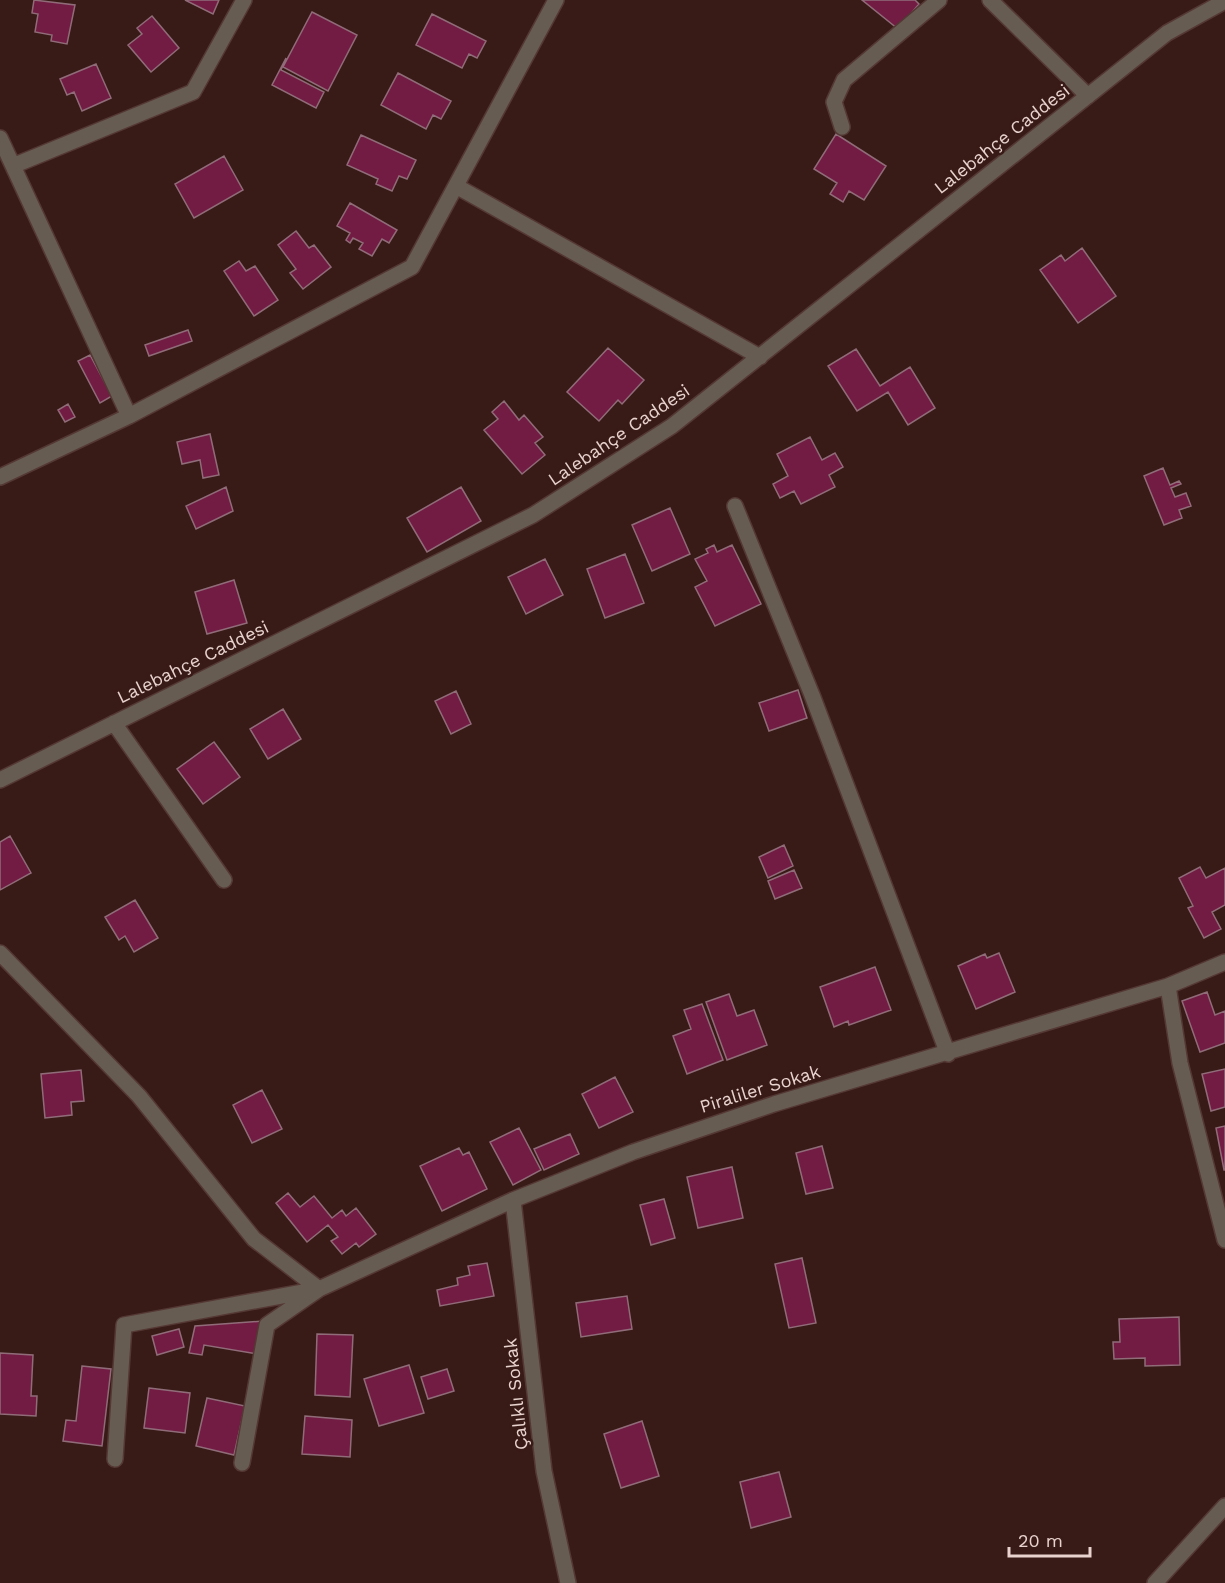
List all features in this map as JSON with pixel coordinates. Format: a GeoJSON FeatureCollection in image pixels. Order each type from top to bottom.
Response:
{"type":"FeatureCollection","features":[{"type":"Feature","properties":{"kind":"street"},"geometry":{"type":"LineString","coordinates":[[15,165],[193,92],[244,0]]}},
{"type":"Feature","properties":{"kind":"street"},"geometry":{"type":"LineString","coordinates":[[0,477],[129,416],[412,267],[556,0]]}},
{"type":"Feature","properties":{"kind":"street"},"geometry":{"type":"LineString","coordinates":[[842,127],[834,102],[844,80],[939,0]]}},
{"type":"Feature","properties":{"kind":"street"},"geometry":{"type":"LineString","coordinates":[[990,0],[1088,96]]}},
{"type":"Feature","properties":{"kind":"street","name":"Lalebahçe Caddesi"},"geometry":{"type":"LineString","coordinates":[[0,780],[533,515],[672,426],[1167,33],[1225,1]]}},
{"type":"Feature","properties":{"kind":"street"},"geometry":{"type":"LineString","coordinates":[[0,138],[15,165],[129,416]]}},
{"type":"Feature","properties":{"kind":"street"},"geometry":{"type":"LineString","coordinates":[[456,186],[760,357]]}},
{"type":"Feature","properties":{"kind":"street"},"geometry":{"type":"LineString","coordinates":[[735,506],[812,695],[948,1054]]}},
{"type":"Feature","properties":{"kind":"street"},"geometry":{"type":"LineString","coordinates":[[114,723],[224,880]]}},
{"type":"Feature","properties":{"kind":"street"},"geometry":{"type":"LineString","coordinates":[[0,953],[139,1096],[254,1239],[320,1289]]}},
{"type":"Feature","properties":{"kind":"street","name":"Piraliler Sokak"},"geometry":{"type":"LineString","coordinates":[[320,1289],[513,1200],[697,1129],[1168,986],[1225,962]]}},
{"type":"Feature","properties":{"kind":"street"},"geometry":{"type":"LineString","coordinates":[[1168,986],[1180,1063],[1225,1240]]}},
{"type":"Feature","properties":{"kind":"street","name":"Çalıklı Sokak"},"geometry":{"type":"LineString","coordinates":[[513,1200],[544,1471],[568,1583]]}},
{"type":"Feature","properties":{"kind":"street"},"geometry":{"type":"LineString","coordinates":[[115,1459],[124,1325],[320,1289]]}},
{"type":"Feature","properties":{"kind":"street"},"geometry":{"type":"LineString","coordinates":[[242,1463],[267,1325],[320,1289]]}},
{"type":"Feature","properties":{"kind":"street"},"geometry":{"type":"LineString","coordinates":[[1155,1583],[1225,1506]]}},
{"type":"Feature","properties":{"kind":"building"},"geometry":{"type":"Polygon","coordinates":[[[34,0],[75,5],[67,44],[51,41],[52,35],[35,32],[38,14],[32,13],[34,0]]]}},
{"type":"Feature","properties":{"kind":"building"},"geometry":{"type":"Polygon","coordinates":[[[185,0],[219,0],[213,14],[185,0]]]}},
{"type":"Feature","properties":{"kind":"building"},"geometry":{"type":"Polygon","coordinates":[[[862,0],[915,0],[919,4],[898,29],[862,0]]]}},
{"type":"Feature","properties":{"kind":"building"},"geometry":{"type":"Polygon","coordinates":[[[312,12],[357,35],[328,91],[283,67],[312,12]]]}},
{"type":"Feature","properties":{"kind":"building"},"geometry":{"type":"Polygon","coordinates":[[[432,14],[486,41],[477,58],[469,54],[462,68],[416,45],[432,14]]]}},
{"type":"Feature","properties":{"kind":"building"},"geometry":{"type":"Polygon","coordinates":[[[152,16],[179,48],[151,72],[128,45],[142,34],[137,28],[152,16]]]}},
{"type":"Feature","properties":{"kind":"building"},"geometry":{"type":"Polygon","coordinates":[[[286,58],[281,70],[324,92],[316,108],[272,85],[286,58]]]}},
{"type":"Feature","properties":{"kind":"building"},"geometry":{"type":"Polygon","coordinates":[[[96,64],[111,98],[82,111],[74,92],[67,95],[60,79],[96,64]]]}},
{"type":"Feature","properties":{"kind":"building"},"geometry":{"type":"Polygon","coordinates":[[[398,73],[451,101],[441,119],[433,115],[426,129],[381,105],[398,73]]]}},
{"type":"Feature","properties":{"kind":"building"},"geometry":{"type":"Polygon","coordinates":[[[836,134],[886,166],[864,200],[849,191],[843,202],[830,194],[837,183],[814,169],[836,134]]]}},
{"type":"Feature","properties":{"kind":"building"},"geometry":{"type":"Polygon","coordinates":[[[361,135],[416,160],[407,179],[399,176],[392,191],[376,184],[378,179],[347,165],[361,135]]]}},
{"type":"Feature","properties":{"kind":"building"},"geometry":{"type":"Polygon","coordinates":[[[224,156],[243,190],[194,218],[175,184],[224,156]]]}},
{"type":"Feature","properties":{"kind":"building"},"geometry":{"type":"Polygon","coordinates":[[[350,203],[397,230],[389,243],[382,239],[372,256],[359,249],[363,243],[353,238],[350,243],[346,240],[350,233],[337,226],[350,203]]]}},
{"type":"Feature","properties":{"kind":"building"},"geometry":{"type":"Polygon","coordinates":[[[296,231],[309,248],[314,245],[331,267],[303,289],[290,273],[296,269],[278,245],[296,231]]]}},
{"type":"Feature","properties":{"kind":"building"},"geometry":{"type":"Polygon","coordinates":[[[1082,248],[1116,296],[1078,323],[1040,270],[1061,255],[1065,261],[1082,248]]]}},
{"type":"Feature","properties":{"kind":"building"},"geometry":{"type":"Polygon","coordinates":[[[239,261],[246,271],[255,266],[278,300],[254,316],[224,271],[239,261]]]}},
{"type":"Feature","properties":{"kind":"building"},"geometry":{"type":"Polygon","coordinates":[[[188,330],[192,341],[149,356],[145,345],[188,330]]]}},
{"type":"Feature","properties":{"kind":"building"},"geometry":{"type":"Polygon","coordinates":[[[608,348],[644,380],[622,404],[618,400],[599,421],[567,392],[608,348]]]}},
{"type":"Feature","properties":{"kind":"building"},"geometry":{"type":"Polygon","coordinates":[[[856,349],[880,386],[910,367],[935,408],[908,425],[888,392],[857,411],[828,366],[856,349]]]}},
{"type":"Feature","properties":{"kind":"building"},"geometry":{"type":"Polygon","coordinates":[[[90,355],[112,396],[100,403],[78,361],[90,355]]]}},
{"type":"Feature","properties":{"kind":"building"},"geometry":{"type":"Polygon","coordinates":[[[504,401],[519,420],[524,415],[543,437],[535,443],[545,455],[522,474],[484,430],[498,419],[492,412],[504,401]]]}},
{"type":"Feature","properties":{"kind":"building"},"geometry":{"type":"Polygon","coordinates":[[[68,404],[75,417],[65,422],[58,410],[68,404]]]}},
{"type":"Feature","properties":{"kind":"building"},"geometry":{"type":"Polygon","coordinates":[[[210,434],[219,475],[203,478],[200,460],[182,464],[177,442],[210,434]]]}},
{"type":"Feature","properties":{"kind":"building"},"geometry":{"type":"Polygon","coordinates":[[[810,437],[822,460],[835,453],[843,467],[829,475],[835,487],[801,504],[794,491],[780,498],[773,484],[788,476],[777,454],[810,437]]]}},
{"type":"Feature","properties":{"kind":"building"},"geometry":{"type":"Polygon","coordinates":[[[1163,468],[1170,485],[1179,481],[1181,484],[1171,488],[1175,497],[1186,493],[1191,506],[1179,510],[1182,518],[1164,525],[1144,476],[1163,468]]]}},
{"type":"Feature","properties":{"kind":"building"},"geometry":{"type":"Polygon","coordinates":[[[226,487],[233,511],[196,529],[186,506],[226,487]]]}},
{"type":"Feature","properties":{"kind":"building"},"geometry":{"type":"Polygon","coordinates":[[[461,487],[481,521],[427,552],[407,518],[461,487]]]}},
{"type":"Feature","properties":{"kind":"building"},"geometry":{"type":"Polygon","coordinates":[[[670,508],[690,554],[652,571],[632,525],[670,508]]]}},
{"type":"Feature","properties":{"kind":"building"},"geometry":{"type":"Polygon","coordinates":[[[714,545],[717,552],[732,545],[761,604],[715,626],[695,587],[707,581],[695,559],[708,553],[706,549],[714,545]]]}},
{"type":"Feature","properties":{"kind":"building"},"geometry":{"type":"Polygon","coordinates":[[[625,554],[644,603],[605,618],[587,569],[625,554]]]}},
{"type":"Feature","properties":{"kind":"building"},"geometry":{"type":"Polygon","coordinates":[[[545,559],[563,595],[526,614],[508,577],[545,559]]]}},
{"type":"Feature","properties":{"kind":"building"},"geometry":{"type":"Polygon","coordinates":[[[234,580],[247,623],[207,634],[195,592],[234,580]]]}},
{"type":"Feature","properties":{"kind":"building"},"geometry":{"type":"Polygon","coordinates":[[[798,690],[807,718],[769,731],[759,703],[798,690]]]}},
{"type":"Feature","properties":{"kind":"building"},"geometry":{"type":"Polygon","coordinates":[[[456,691],[471,724],[451,734],[435,701],[456,691]]]}},
{"type":"Feature","properties":{"kind":"building"},"geometry":{"type":"Polygon","coordinates":[[[283,709],[301,739],[268,759],[250,729],[283,709]]]}},
{"type":"Feature","properties":{"kind":"building"},"geometry":{"type":"Polygon","coordinates":[[[214,742],[240,777],[203,804],[177,769],[214,742]]]}},
{"type":"Feature","properties":{"kind":"building"},"geometry":{"type":"Polygon","coordinates":[[[10,836],[31,873],[0,890],[0,842],[10,836]]]}},
{"type":"Feature","properties":{"kind":"building"},"geometry":{"type":"Polygon","coordinates":[[[784,845],[793,866],[768,878],[759,857],[784,845]]]}},
{"type":"Feature","properties":{"kind":"building"},"geometry":{"type":"Polygon","coordinates":[[[1200,867],[1206,878],[1225,868],[1225,905],[1212,912],[1221,929],[1204,938],[1188,908],[1193,906],[1179,878],[1200,867]]]}},
{"type":"Feature","properties":{"kind":"building"},"geometry":{"type":"Polygon","coordinates":[[[794,870],[802,888],[775,899],[768,881],[794,870]]]}},
{"type":"Feature","properties":{"kind":"building"},"geometry":{"type":"Polygon","coordinates":[[[135,900],[158,938],[134,952],[125,936],[119,940],[105,917],[135,900]]]}},
{"type":"Feature","properties":{"kind":"building"},"geometry":{"type":"Polygon","coordinates":[[[999,953],[1015,992],[976,1009],[958,966],[985,954],[987,958],[999,953]]]}},
{"type":"Feature","properties":{"kind":"building"},"geometry":{"type":"Polygon","coordinates":[[[875,967],[891,1010],[849,1025],[848,1021],[834,1027],[820,987],[875,967]]]}},
{"type":"Feature","properties":{"kind":"building"},"geometry":{"type":"Polygon","coordinates":[[[1207,992],[1215,1015],[1225,1011],[1225,1043],[1200,1052],[1182,1001],[1207,992]]]}},
{"type":"Feature","properties":{"kind":"building"},"geometry":{"type":"Polygon","coordinates":[[[729,994],[737,1016],[754,1010],[767,1045],[727,1060],[706,1002],[729,994]]]}},
{"type":"Feature","properties":{"kind":"building"},"geometry":{"type":"Polygon","coordinates":[[[702,1004],[723,1060],[687,1074],[673,1036],[691,1029],[684,1010],[702,1004]]]}},
{"type":"Feature","properties":{"kind":"building"},"geometry":{"type":"Polygon","coordinates":[[[1225,1069],[1225,1107],[1211,1111],[1202,1074],[1225,1069]]]}},
{"type":"Feature","properties":{"kind":"building"},"geometry":{"type":"Polygon","coordinates":[[[81,1070],[84,1101],[71,1102],[72,1115],[45,1118],[41,1074],[81,1070]]]}},
{"type":"Feature","properties":{"kind":"building"},"geometry":{"type":"Polygon","coordinates":[[[615,1077],[633,1112],[599,1128],[582,1094],[615,1077]]]}},
{"type":"Feature","properties":{"kind":"building"},"geometry":{"type":"Polygon","coordinates":[[[262,1090],[282,1129],[252,1143],[233,1105],[262,1090]]]}},
{"type":"Feature","properties":{"kind":"building"},"geometry":{"type":"Polygon","coordinates":[[[1225,1126],[1225,1170],[1224,1170],[1216,1128],[1225,1126]]]}},
{"type":"Feature","properties":{"kind":"building"},"geometry":{"type":"Polygon","coordinates":[[[519,1128],[541,1170],[513,1185],[490,1142],[519,1128]]]}},
{"type":"Feature","properties":{"kind":"building"},"geometry":{"type":"Polygon","coordinates":[[[570,1134],[579,1154],[544,1170],[534,1149],[570,1134]]]}},
{"type":"Feature","properties":{"kind":"building"},"geometry":{"type":"Polygon","coordinates":[[[822,1146],[833,1188],[806,1194],[796,1153],[822,1146]]]}},
{"type":"Feature","properties":{"kind":"building"},"geometry":{"type":"Polygon","coordinates":[[[459,1148],[463,1155],[469,1152],[487,1189],[442,1211],[420,1166],[459,1148]]]}},
{"type":"Feature","properties":{"kind":"building"},"geometry":{"type":"Polygon","coordinates":[[[732,1167],[743,1218],[698,1228],[687,1177],[732,1167]]]}},
{"type":"Feature","properties":{"kind":"building"},"geometry":{"type":"Polygon","coordinates":[[[288,1193],[300,1207],[314,1196],[332,1218],[342,1210],[346,1216],[356,1208],[376,1234],[359,1247],[356,1243],[342,1254],[331,1241],[338,1237],[328,1225],[307,1242],[276,1203],[288,1193]]]}},
{"type":"Feature","properties":{"kind":"building"},"geometry":{"type":"Polygon","coordinates":[[[664,1199],[675,1238],[651,1245],[640,1205],[664,1199]]]}},
{"type":"Feature","properties":{"kind":"building"},"geometry":{"type":"Polygon","coordinates":[[[802,1258],[816,1323],[789,1328],[775,1264],[802,1258]]]}},
{"type":"Feature","properties":{"kind":"building"},"geometry":{"type":"Polygon","coordinates":[[[487,1263],[494,1296],[440,1306],[437,1290],[458,1285],[457,1278],[470,1275],[468,1266],[487,1263]]]}},
{"type":"Feature","properties":{"kind":"building"},"geometry":{"type":"Polygon","coordinates":[[[627,1296],[632,1329],[581,1337],[576,1303],[627,1296]]]}},
{"type":"Feature","properties":{"kind":"building"},"geometry":{"type":"Polygon","coordinates":[[[1179,1317],[1180,1365],[1145,1366],[1145,1358],[1114,1359],[1113,1342],[1120,1342],[1119,1319],[1179,1317]]]}},
{"type":"Feature","properties":{"kind":"building"},"geometry":{"type":"Polygon","coordinates":[[[263,1321],[257,1354],[204,1345],[202,1355],[189,1353],[195,1326],[263,1321]]]}},
{"type":"Feature","properties":{"kind":"building"},"geometry":{"type":"Polygon","coordinates":[[[179,1329],[184,1347],[157,1355],[152,1336],[179,1329]]]}},
{"type":"Feature","properties":{"kind":"building"},"geometry":{"type":"Polygon","coordinates":[[[317,1334],[353,1335],[350,1397],[315,1395],[317,1334]]]}},
{"type":"Feature","properties":{"kind":"building"},"geometry":{"type":"Polygon","coordinates":[[[0,1353],[33,1355],[31,1396],[37,1396],[36,1416],[0,1414],[0,1353]]]}},
{"type":"Feature","properties":{"kind":"building"},"geometry":{"type":"Polygon","coordinates":[[[409,1365],[424,1413],[379,1426],[364,1379],[409,1365]]]}},
{"type":"Feature","properties":{"kind":"building"},"geometry":{"type":"Polygon","coordinates":[[[82,1366],[111,1369],[102,1446],[63,1441],[66,1420],[76,1421],[82,1366]]]}},
{"type":"Feature","properties":{"kind":"building"},"geometry":{"type":"Polygon","coordinates":[[[447,1369],[454,1391],[428,1399],[421,1377],[447,1369]]]}},
{"type":"Feature","properties":{"kind":"building"},"geometry":{"type":"Polygon","coordinates":[[[149,1388],[190,1393],[185,1433],[144,1428],[149,1388]]]}},
{"type":"Feature","properties":{"kind":"building"},"geometry":{"type":"Polygon","coordinates":[[[207,1398],[245,1406],[234,1455],[196,1446],[207,1398]]]}},
{"type":"Feature","properties":{"kind":"building"},"geometry":{"type":"Polygon","coordinates":[[[305,1416],[352,1420],[350,1457],[302,1454],[305,1416]]]}},
{"type":"Feature","properties":{"kind":"building"},"geometry":{"type":"Polygon","coordinates":[[[642,1421],[659,1476],[621,1488],[604,1434],[642,1421]]]}},
{"type":"Feature","properties":{"kind":"building"},"geometry":{"type":"Polygon","coordinates":[[[779,1472],[791,1517],[751,1528],[740,1482],[779,1472]]]}}]}
